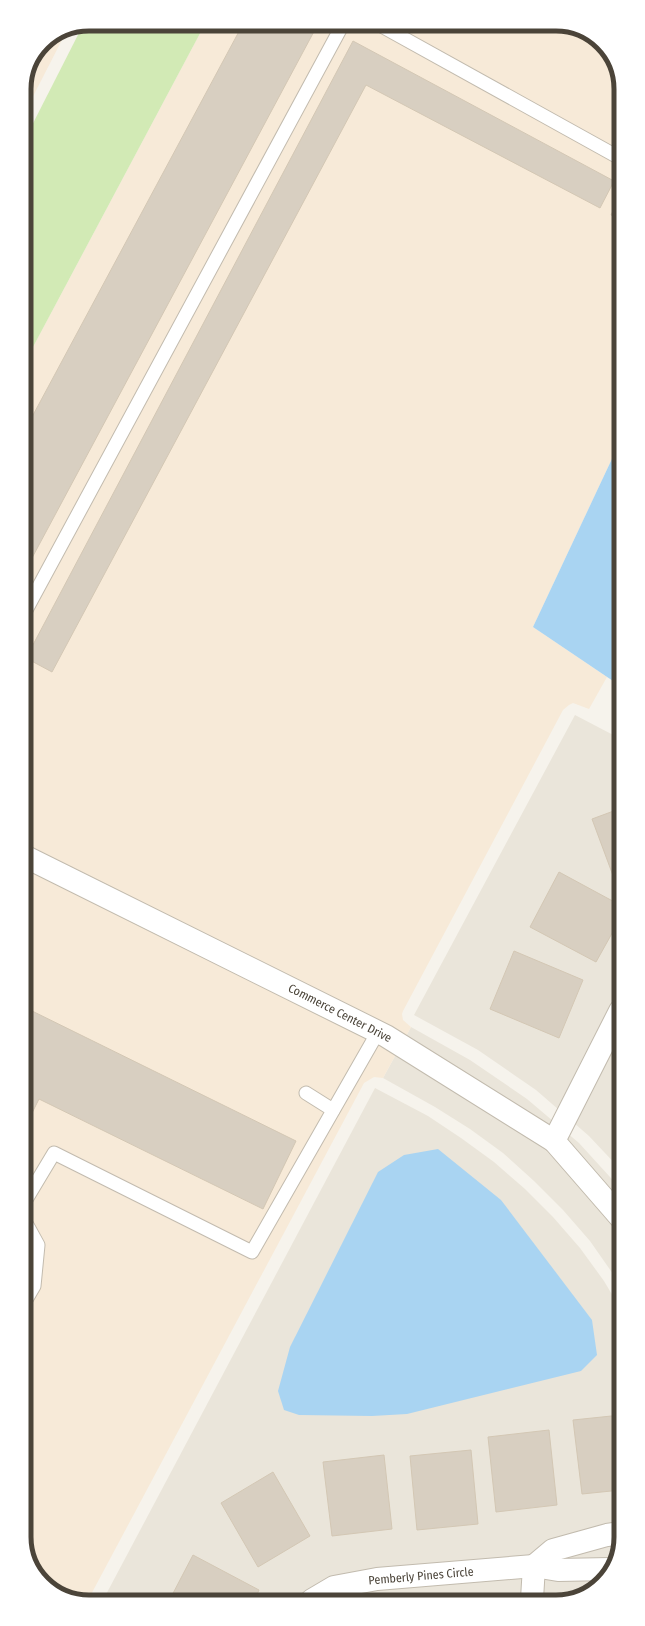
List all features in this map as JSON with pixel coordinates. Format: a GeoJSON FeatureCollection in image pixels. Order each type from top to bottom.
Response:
{"type":"FeatureCollection","features":[{"type":"Feature","properties":{"kind":"street","name":"Commerce Center Drive"},"geometry":{"type":"LineString","coordinates":[[31,858],[378,1032],[554,1141],[614,1210]]}},
{"type":"Feature","properties":{"kind":"street"},"geometry":{"type":"LineString","coordinates":[[554,1141],[614,1023]]}},
{"type":"Feature","properties":{"kind":"street"},"geometry":{"type":"LineString","coordinates":[[532,1595],[534,1566],[553,1550],[614,1534]]}},
{"type":"Feature","properties":{"kind":"street","name":"Pemberly Pines Circle"},"geometry":{"type":"LineString","coordinates":[[320,1595],[334,1587],[377,1579],[534,1566],[558,1570],[604,1569]]}},
{"type":"Feature","properties":{"kind":"lane"},"geometry":{"type":"LineString","coordinates":[[31,601],[339,31]]}},
{"type":"Feature","properties":{"kind":"lane"},"geometry":{"type":"LineString","coordinates":[[391,31],[614,155]]}},
{"type":"Feature","properties":{"kind":"lane"},"geometry":{"type":"LineString","coordinates":[[31,1191],[54,1153],[252,1252],[378,1032]]}},
{"type":"Feature","properties":{"kind":"lane"},"geometry":{"type":"LineString","coordinates":[[306,1093],[333,1110]]}},
{"type":"Feature","properties":{"kind":"lane"},"geometry":{"type":"LineString","coordinates":[[31,1232],[38,1244],[34,1286],[31,1291]]}},
{"type":"Feature","properties":{"kind":"shaded area"},"geometry":{"type":"Polygon","coordinates":[[[201,31],[560,31],[578,35],[591,43],[600,51],[608,64],[613,78],[614,89],[614,455],[533,627],[607,677],[589,709],[573,703],[563,710],[403,1011],[403,1020],[411,1027],[383,1078],[374,1077],[364,1083],[91,1595],[78,1594],[64,1589],[45,1575],[34,1555],[31,1537],[31,351],[201,31]]]}},
{"type":"Feature","properties":{"kind":"shaded area"},"geometry":{"type":"Polygon","coordinates":[[[63,37],[31,100],[31,85],[35,67],[48,48],[63,37]]]}},
{"type":"Feature","properties":{"kind":"shaded area"},"geometry":{"type":"Polygon","coordinates":[[[575,715],[614,735],[614,1163],[589,1136],[536,1090],[478,1050],[414,1015],[575,715]]]}},
{"type":"Feature","properties":{"kind":"shaded area"},"geometry":{"type":"Polygon","coordinates":[[[411,1027],[470,1060],[527,1099],[579,1143],[614,1181],[614,1275],[590,1241],[563,1210],[503,1153],[470,1129],[435,1107],[383,1078],[411,1027]]]}},
{"type":"Feature","properties":{"kind":"shaded area"},"geometry":{"type":"Polygon","coordinates":[[[375,1088],[428,1116],[494,1162],[525,1189],[553,1217],[580,1248],[604,1281],[614,1298],[614,1544],[610,1559],[600,1575],[591,1583],[574,1592],[563,1595],[106,1595],[375,1088]]]}},
{"type":"Feature","properties":{"kind":"green space"},"geometry":{"type":"Polygon","coordinates":[[[201,31],[31,351],[31,127],[80,32],[201,31]]]}},
{"type":"Feature","properties":{"kind":"water"},"geometry":{"type":"Polygon","coordinates":[[[614,455],[614,682],[533,627],[614,455]]]}},
{"type":"Feature","properties":{"kind":"water"},"geometry":{"type":"Polygon","coordinates":[[[438,1149],[501,1200],[592,1320],[597,1355],[581,1371],[407,1414],[372,1416],[299,1415],[284,1410],[278,1391],[290,1347],[378,1172],[404,1155],[438,1149]]]}},
{"type":"Feature","properties":{"kind":"building"},"geometry":{"type":"Polygon","coordinates":[[[239,31],[314,31],[31,560],[31,419],[239,31]]]}},
{"type":"Feature","properties":{"kind":"building"},"geometry":{"type":"Polygon","coordinates":[[[353,41],[614,181],[600,208],[366,85],[52,672],[31,661],[31,649],[353,41]]]}},
{"type":"Feature","properties":{"kind":"building"},"geometry":{"type":"Polygon","coordinates":[[[614,209],[614,216],[611,215],[614,209]]]}},
{"type":"Feature","properties":{"kind":"building"},"geometry":{"type":"Polygon","coordinates":[[[614,811],[614,878],[592,819],[614,811]]]}},
{"type":"Feature","properties":{"kind":"building"},"geometry":{"type":"Polygon","coordinates":[[[559,872],[614,902],[614,930],[596,962],[530,927],[559,872]]]}},
{"type":"Feature","properties":{"kind":"building"},"geometry":{"type":"Polygon","coordinates":[[[514,951],[583,980],[559,1038],[490,1009],[514,951]]]}},
{"type":"Feature","properties":{"kind":"building"},"geometry":{"type":"Polygon","coordinates":[[[31,1010],[296,1141],[263,1209],[39,1099],[31,1115],[31,1010]]]}},
{"type":"Feature","properties":{"kind":"building"},"geometry":{"type":"Polygon","coordinates":[[[614,1416],[614,1491],[582,1494],[573,1420],[614,1416]]]}},
{"type":"Feature","properties":{"kind":"building"},"geometry":{"type":"Polygon","coordinates":[[[549,1430],[557,1505],[496,1512],[488,1437],[549,1430]]]}},
{"type":"Feature","properties":{"kind":"building"},"geometry":{"type":"Polygon","coordinates":[[[471,1450],[478,1524],[417,1530],[410,1456],[471,1450]]]}},
{"type":"Feature","properties":{"kind":"building"},"geometry":{"type":"Polygon","coordinates":[[[384,1455],[392,1529],[332,1536],[323,1462],[384,1455]]]}},
{"type":"Feature","properties":{"kind":"building"},"geometry":{"type":"Polygon","coordinates":[[[273,1472],[310,1536],[258,1567],[221,1503],[273,1472]]]}},
{"type":"Feature","properties":{"kind":"building"},"geometry":{"type":"Polygon","coordinates":[[[193,1555],[259,1590],[257,1595],[172,1595],[193,1555]]]}}]}
